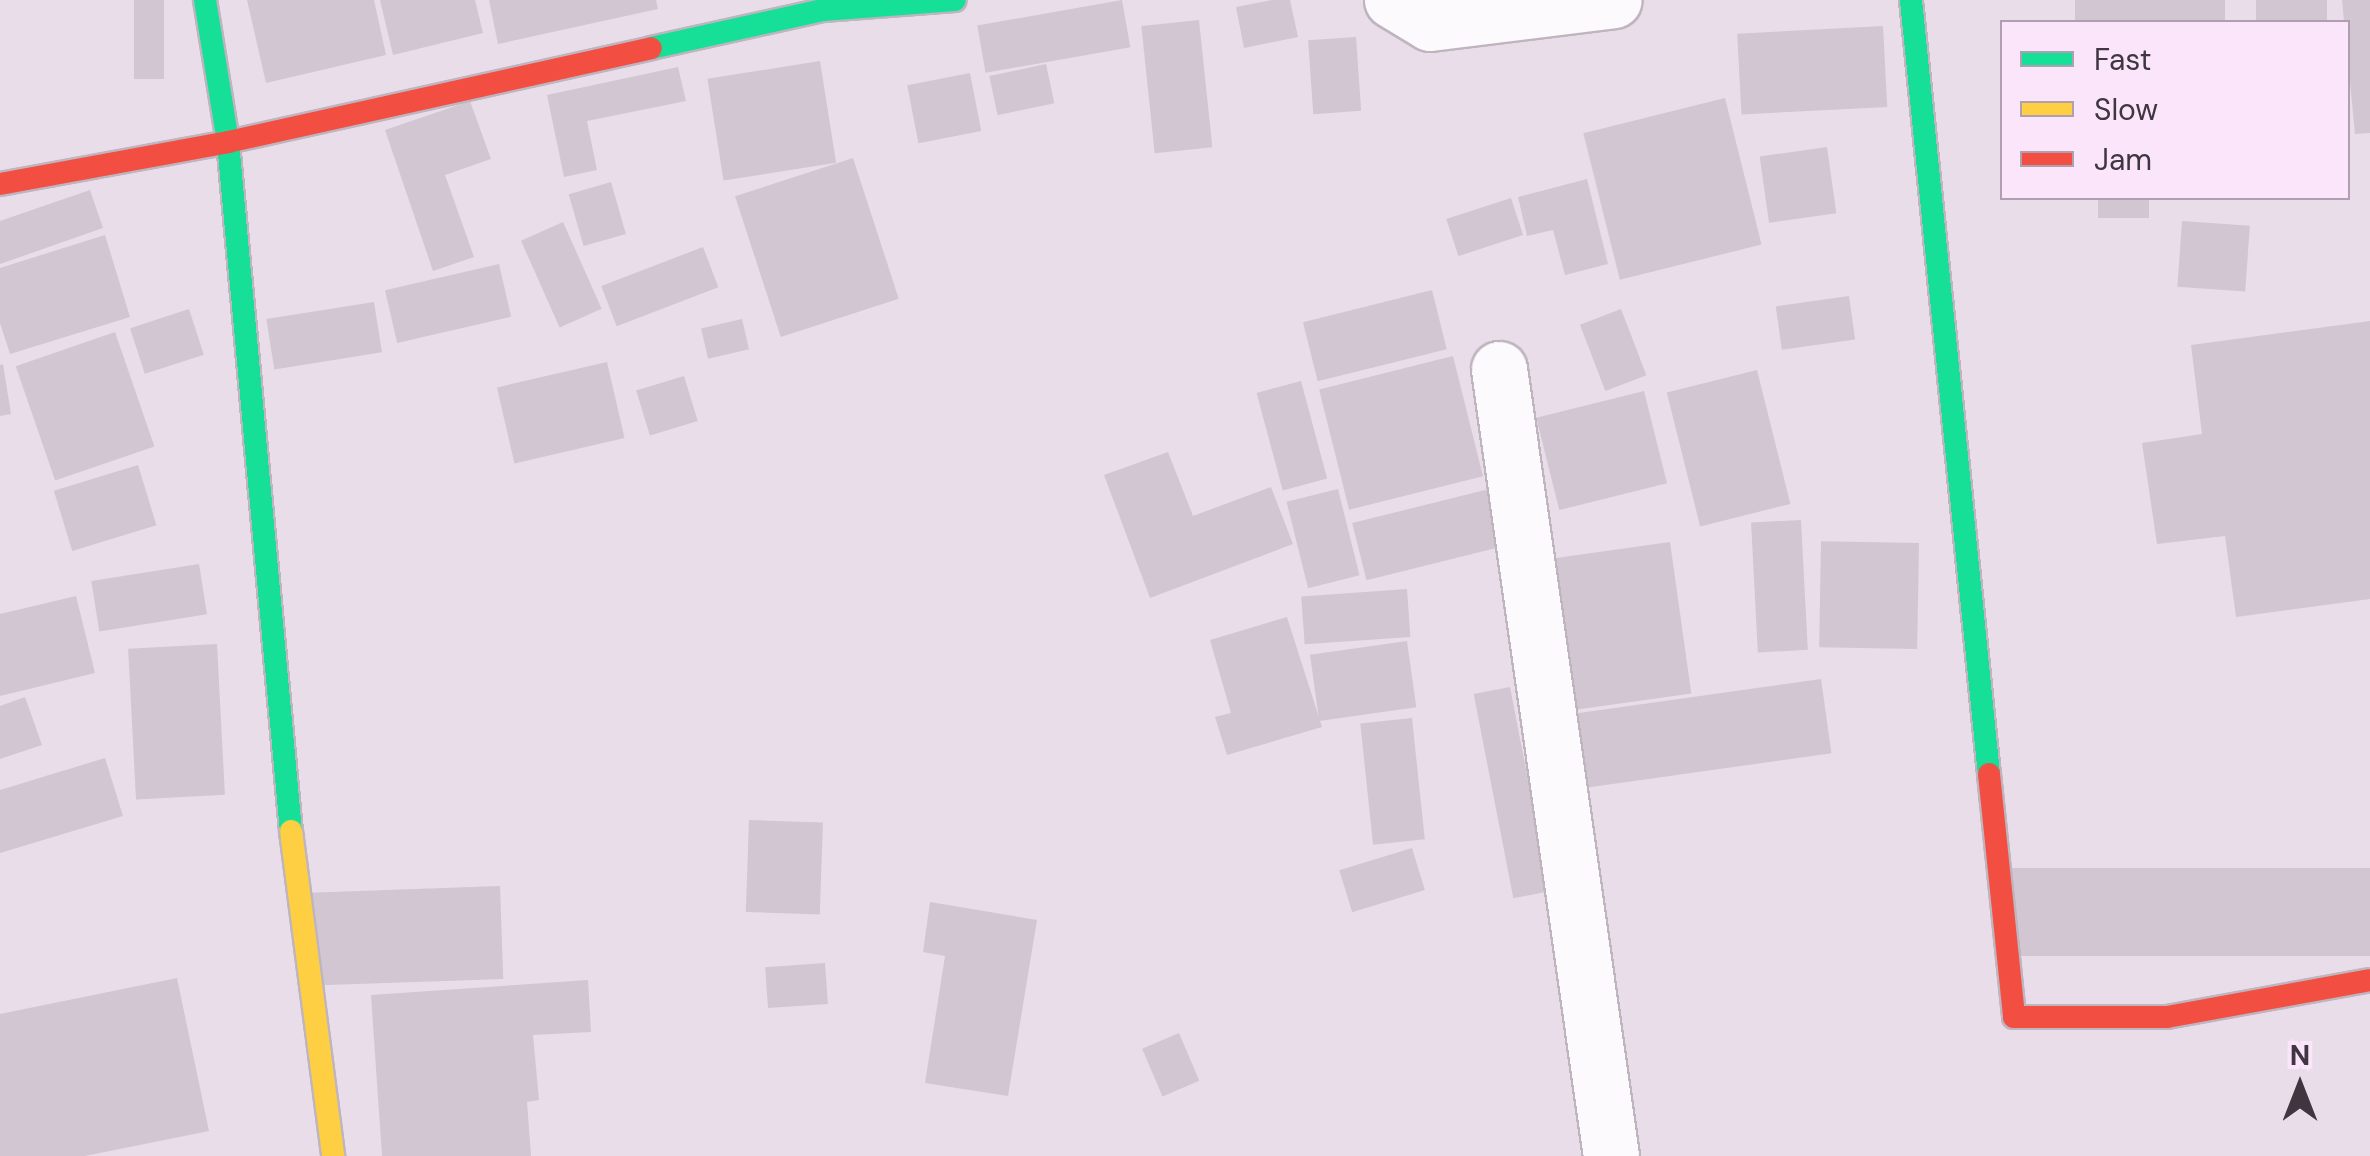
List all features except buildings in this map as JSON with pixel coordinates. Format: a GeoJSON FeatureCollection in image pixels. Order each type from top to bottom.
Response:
{"type":"FeatureCollection","features":[{"type":"Feature","properties":{"kind":"street"},"geometry":{"type":"LineString","coordinates":[[206,0],[228,142],[291,835],[334,1156]]}},
{"type":"Feature","properties":{"kind":"street"},"geometry":{"type":"LineString","coordinates":[[0,184],[228,142],[824,10],[955,0]]}},
{"type":"Feature","properties":{"kind":"street"},"geometry":{"type":"LineString","coordinates":[[1392,0],[1430,23],[1614,0]]}},
{"type":"Feature","properties":{"kind":"street"},"geometry":{"type":"LineString","coordinates":[[1911,0],[2014,1016],[2167,1016],[2370,980]]}},
{"type":"Feature","properties":{"kind":"street"},"geometry":{"type":"LineString","coordinates":[[1498,369],[1611,1156]]}},
{"type":"Feature","properties":{"kind":"traffic: fast"},"geometry":{"type":"LineString","coordinates":[[205,0],[228,142],[291,831]]}},
{"type":"Feature","properties":{"kind":"traffic: fast"},"geometry":{"type":"LineString","coordinates":[[651,48],[823,10],[955,0]]}},
{"type":"Feature","properties":{"kind":"traffic: fast"},"geometry":{"type":"LineString","coordinates":[[1911,0],[1989,774]]}},
{"type":"Feature","properties":{"kind":"traffic: slow"},"geometry":{"type":"LineString","coordinates":[[291,831],[333,1156]]}},
{"type":"Feature","properties":{"kind":"traffic: jam"},"geometry":{"type":"LineString","coordinates":[[0,184],[228,142],[651,48]]}},
{"type":"Feature","properties":{"kind":"traffic: jam"},"geometry":{"type":"LineString","coordinates":[[1989,774],[2014,1017],[2167,1017],[2370,980]]}}]}
